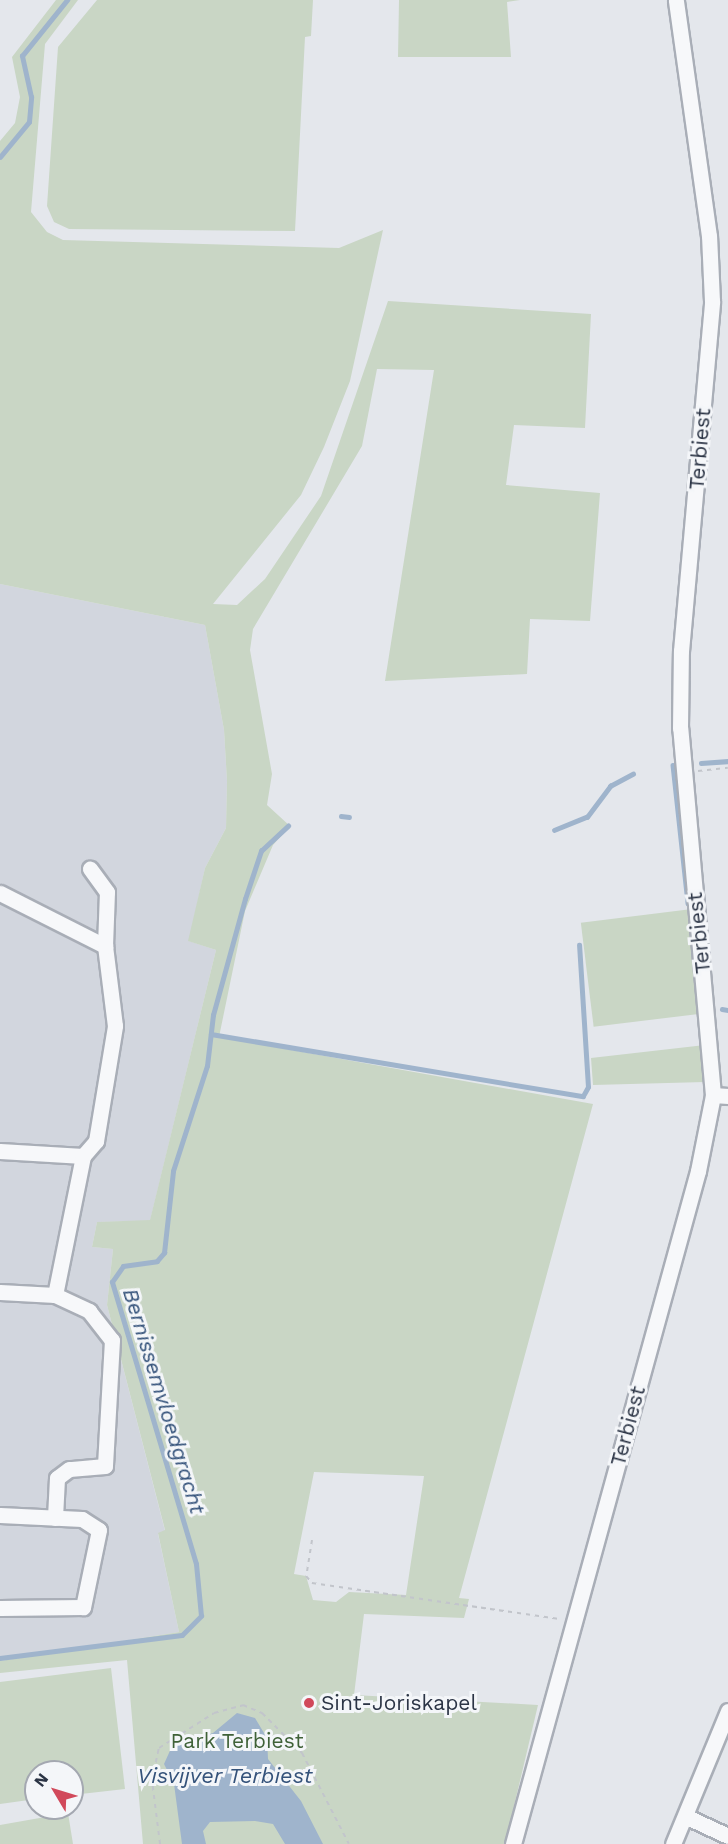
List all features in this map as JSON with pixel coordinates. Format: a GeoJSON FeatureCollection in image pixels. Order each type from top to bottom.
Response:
{"type":"FeatureCollection","features":[{"type":"Feature","properties":{"kind":"street","name":"Terbiest"},"geometry":{"type":"LineString","coordinates":[[513,1844],[720,1096],[682,772],[681,651],[712,301],[709,236],[676,0]]}},
{"type":"Feature","properties":{"kind":"street"},"geometry":{"type":"LineString","coordinates":[[55,1295],[82,1156],[96,1141],[115,1026],[105,946],[107,892],[90,868]]}},
{"type":"Feature","properties":{"kind":"street"},"geometry":{"type":"LineString","coordinates":[[0,892],[105,946]]}},
{"type":"Feature","properties":{"kind":"street"},"geometry":{"type":"LineString","coordinates":[[0,1151],[82,1156]]}},
{"type":"Feature","properties":{"kind":"street"},"geometry":{"type":"LineString","coordinates":[[0,1292],[55,1295],[89,1311],[112,1340],[105,1466],[69,1469],[57,1478],[55,1518]]}},
{"type":"Feature","properties":{"kind":"street"},"geometry":{"type":"LineString","coordinates":[[0,1515],[82,1520],[99,1530],[83,1607],[0,1608]]}},
{"type":"Feature","properties":{"kind":"street"},"geometry":{"type":"LineString","coordinates":[[673,1844],[687,1817],[728,1711]]}},
{"type":"Feature","properties":{"kind":"street"},"geometry":{"type":"LineString","coordinates":[[687,1817],[728,1836]]}},
{"type":"Feature","properties":{"kind":"path"},"geometry":{"type":"LineString","coordinates":[[682,772],[728,768]]}},
{"type":"Feature","properties":{"kind":"path"},"geometry":{"type":"LineString","coordinates":[[312,1540],[306,1576],[312,1583],[574,1622]]}},
{"type":"Feature","properties":{"kind":"path"},"geometry":{"type":"LineString","coordinates":[[160,1844],[152,1780],[159,1748],[214,1713],[243,1706],[262,1713],[302,1754],[349,1844]]}},
{"type":"Feature","properties":{"kind":"shaded area"},"geometry":{"type":"Polygon","coordinates":[[[0,584],[205,625],[224,730],[227,781],[226,828],[205,868],[189,941],[216,950],[150,1221],[97,1222],[92,1247],[113,1249],[107,1305],[165,1531],[158,1534],[179,1632],[0,1661],[0,584]]]}},
{"type":"Feature","properties":{"kind":"green space","name":"Park Terbiest"},"geometry":{"type":"Polygon","coordinates":[[[56,0],[78,0],[45,44],[31,212],[47,232],[63,240],[339,248],[383,230],[350,381],[324,447],[301,495],[213,604],[237,605],[265,579],[321,496],[388,301],[591,314],[585,428],[514,425],[506,485],[600,493],[590,621],[530,619],[527,674],[385,681],[434,370],[377,369],[362,446],[253,629],[250,650],[272,774],[267,805],[290,826],[273,845],[245,911],[219,1037],[593,1104],[459,1598],[469,1599],[464,1618],[364,1614],[354,1695],[538,1705],[505,1844],[143,1844],[127,1660],[0,1673],[0,1661],[179,1632],[158,1533],[165,1530],[107,1305],[113,1249],[92,1247],[97,1222],[150,1220],[216,950],[188,941],[205,868],[226,828],[227,781],[224,730],[205,625],[0,584],[0,141],[15,123],[20,97],[12,57],[56,0]],[[314,1472],[294,1574],[306,1576],[313,1600],[336,1602],[349,1592],[406,1595],[424,1476],[314,1472]]]}},
{"type":"Feature","properties":{"kind":"green space"},"geometry":{"type":"Polygon","coordinates":[[[97,0],[313,0],[311,36],[305,37],[295,231],[69,229],[54,222],[47,206],[58,47],[97,0]]]}},
{"type":"Feature","properties":{"kind":"green space"},"geometry":{"type":"Polygon","coordinates":[[[399,0],[520,0],[507,2],[511,57],[398,57],[399,0]]]}},
{"type":"Feature","properties":{"kind":"green space"},"geometry":{"type":"Polygon","coordinates":[[[692,909],[705,1013],[594,1027],[581,923],[692,909]]]}},
{"type":"Feature","properties":{"kind":"green space"},"geometry":{"type":"Polygon","coordinates":[[[705,1045],[705,1082],[593,1085],[591,1058],[705,1045]]]}},
{"type":"Feature","properties":{"kind":"green space"},"geometry":{"type":"Polygon","coordinates":[[[111,1668],[125,1789],[84,1794],[84,1760],[24,1760],[24,1801],[0,1804],[0,1682],[111,1668]]]}},
{"type":"Feature","properties":{"kind":"green space"},"geometry":{"type":"Polygon","coordinates":[[[28,1820],[69,1820],[73,1844],[0,1844],[0,1825],[28,1820]]]}},
{"type":"Feature","properties":{"kind":"water","name":"Visvijver Terbiest"},"geometry":{"type":"Polygon","coordinates":[[[237,1713],[255,1718],[267,1738],[268,1759],[301,1801],[323,1844],[285,1844],[273,1824],[255,1821],[210,1822],[203,1831],[206,1844],[182,1844],[174,1784],[164,1764],[173,1744],[213,1733],[237,1713]]]}},
{"type":"Feature","properties":{"kind":"waterway"},"geometry":{"type":"LineString","coordinates":[[0,157],[29,122],[31,97],[22,56],[67,0]]}},
{"type":"Feature","properties":{"kind":"waterway"},"geometry":{"type":"LineString","coordinates":[[701,763],[728,761]]}},
{"type":"Feature","properties":{"kind":"waterway"},"geometry":{"type":"LineString","coordinates":[[673,765],[688,903]]}},
{"type":"Feature","properties":{"kind":"waterway","name":"Bernissemvloedgracht"},"geometry":{"type":"LineString","coordinates":[[554,830],[587,817],[610,786],[633,774]]}},
{"type":"Feature","properties":{"kind":"waterway","name":"Bernissemvloedgracht"},"geometry":{"type":"LineString","coordinates":[[341,816],[349,817]]}},
{"type":"Feature","properties":{"kind":"waterway","name":"Bernissemvloedgracht"},"geometry":{"type":"LineString","coordinates":[[0,1658],[182,1635],[201,1616],[196,1564],[112,1282],[123,1266],[157,1261],[164,1253],[173,1171],[207,1066],[213,1015],[245,899],[261,851],[288,826]]}},
{"type":"Feature","properties":{"kind":"waterway"},"geometry":{"type":"LineString","coordinates":[[211,1034],[583,1096],[588,1087],[579,945]]}},
{"type":"Feature","properties":{"kind":"waterway"},"geometry":{"type":"LineString","coordinates":[[722,1009],[728,1010]]}},
{"type":"Feature","properties":{"kind":"place","name":"Sint-Joriskapel"},"geometry":{"type":"Point","coordinates":[309,1703]}}]}
